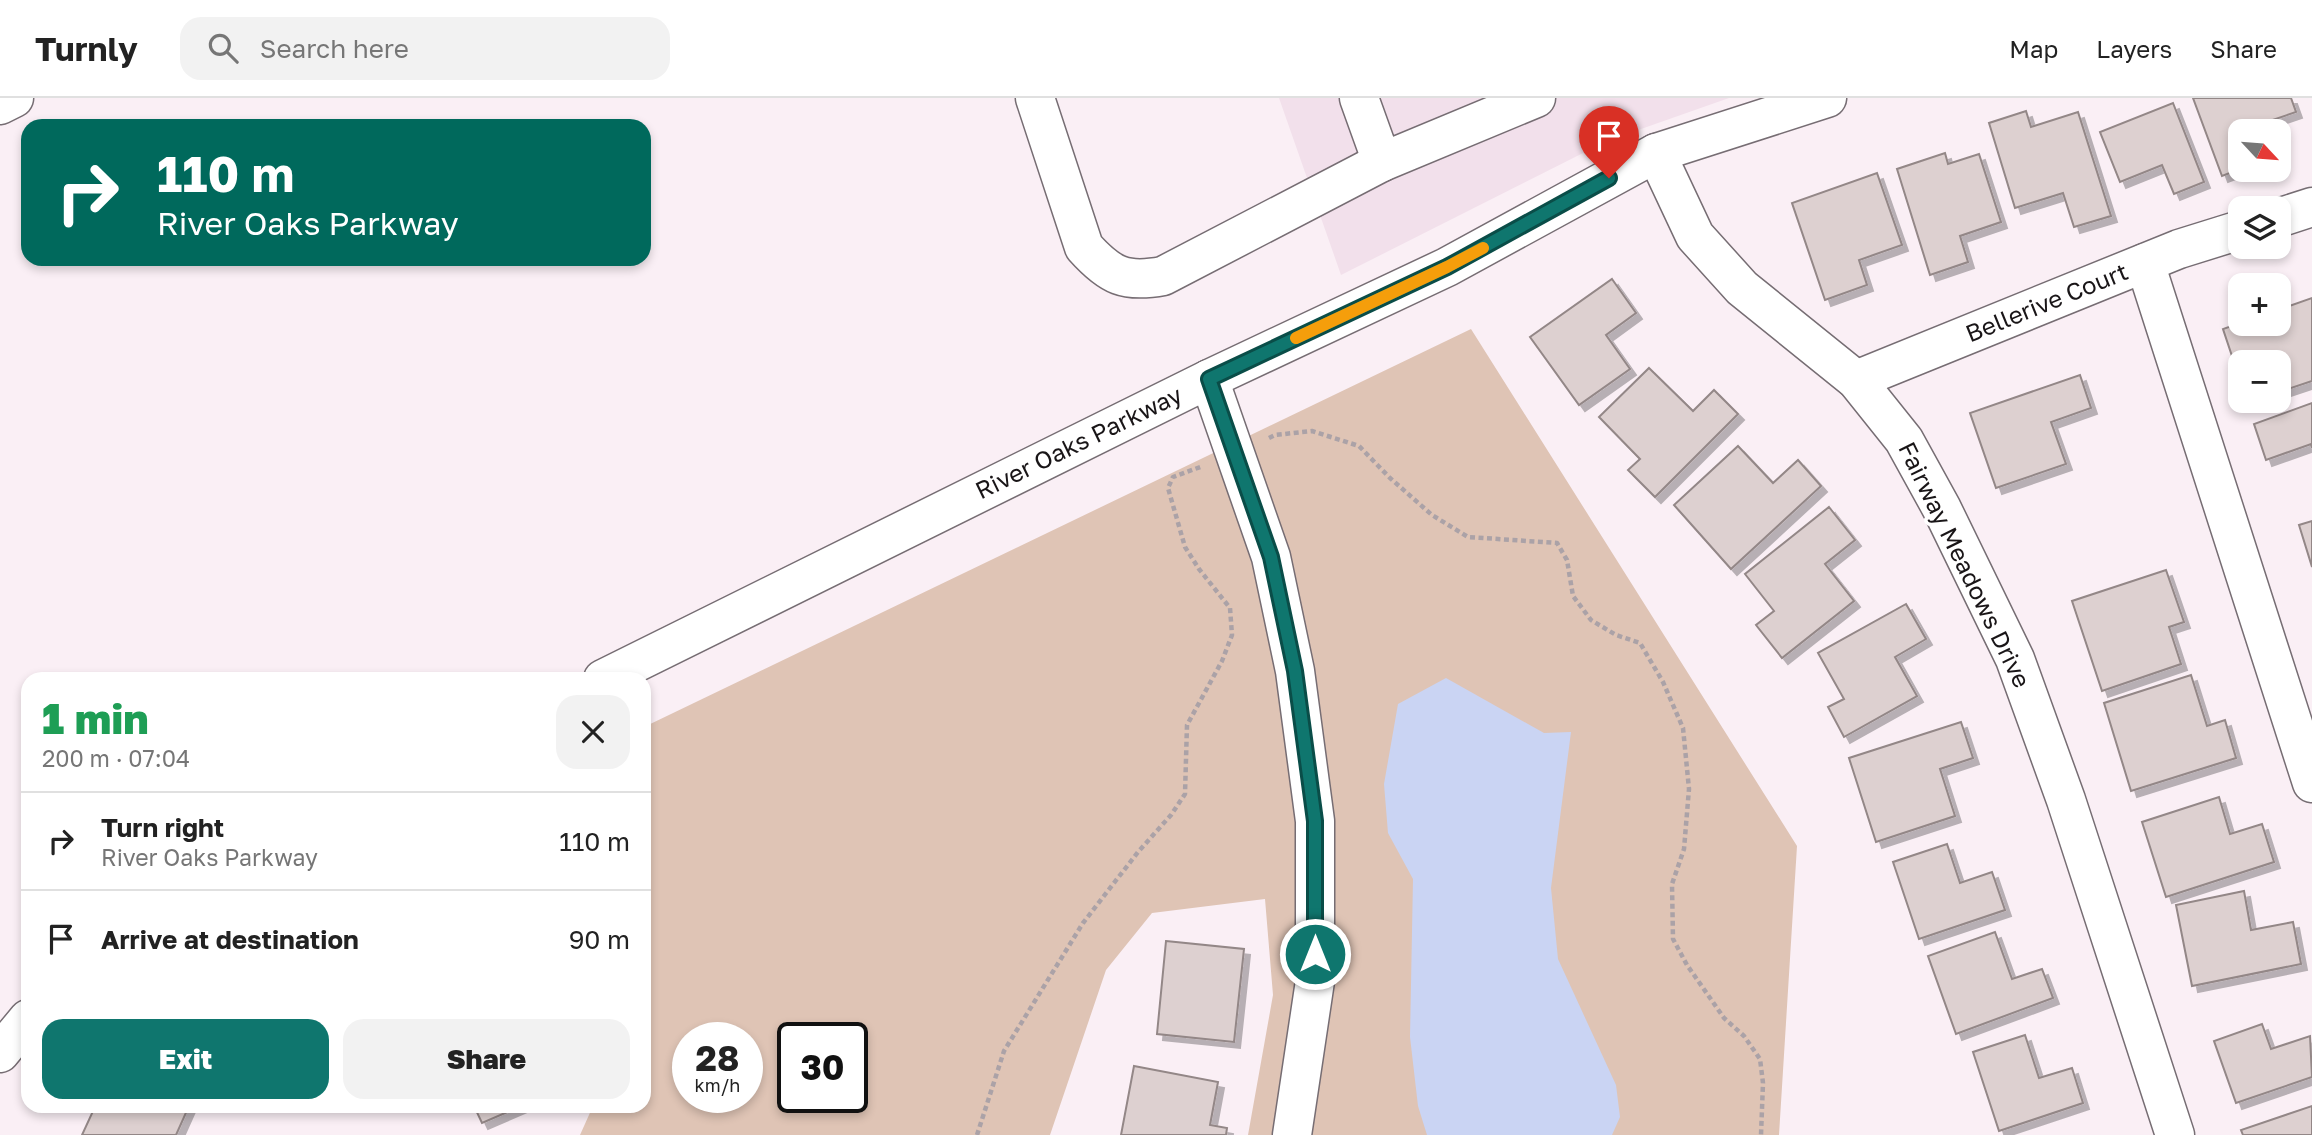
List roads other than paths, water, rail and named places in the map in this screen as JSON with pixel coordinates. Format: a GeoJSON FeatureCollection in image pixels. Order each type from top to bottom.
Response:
{"type":"FeatureCollection","features":[{"type":"Feature","properties":{"kind":"street"},"geometry":{"type":"LineString","coordinates":[[0,105],[14,98]]}},
{"type":"Feature","properties":{"kind":"street"},"geometry":{"type":"LineString","coordinates":[[1035,98],[1084,247],[1098,263],[1119,276],[1140,280],[1163,276],[1382,162],[1536,98]]}},
{"type":"Feature","properties":{"kind":"street"},"geometry":{"type":"LineString","coordinates":[[1360,98],[1382,162]]}},
{"type":"Feature","properties":{"kind":"street","name":"River Oaks Parkway"},"geometry":{"type":"LineString","coordinates":[[617,672],[1209,379],[1447,267],[1656,153],[1827,98]]}},
{"type":"Feature","properties":{"kind":"street","name":"Fairway Meadows Drive"},"geometry":{"type":"LineString","coordinates":[[1656,153],[1695,236],[1742,288],[1801,339],[1856,380],[1904,440],[1942,509],[2015,659],[2066,800],[2175,1135]]}},
{"type":"Feature","properties":{"kind":"street"},"geometry":{"type":"LineString","coordinates":[[2291,214],[2312,207]]}},
{"type":"Feature","properties":{"kind":"street","name":"Bellerive Court"},"geometry":{"type":"LineString","coordinates":[[1856,380],[2145,263],[2228,234]]}},
{"type":"Feature","properties":{"kind":"street"},"geometry":{"type":"LineString","coordinates":[[2145,263],[2312,783]]}},
{"type":"Feature","properties":{"kind":"street"},"geometry":{"type":"LineString","coordinates":[[1209,379],[1271,557],[1295,671],[1315,821],[1315,981],[1292,1135]]}},
{"type":"Feature","properties":{"kind":"street"},"geometry":{"type":"LineString","coordinates":[[0,1053],[21,1028]]}},
{"type":"Feature","properties":{"kind":"water"},"geometry":{"type":"Polygon","coordinates":[[[1446,678],[1544,733],[1571,732],[1551,888],[1558,959],[1616,1085],[1620,1117],[1612,1135],[1427,1135],[1418,1106],[1410,1037],[1413,879],[1388,833],[1384,784],[1398,704],[1446,678]]]}}]}
